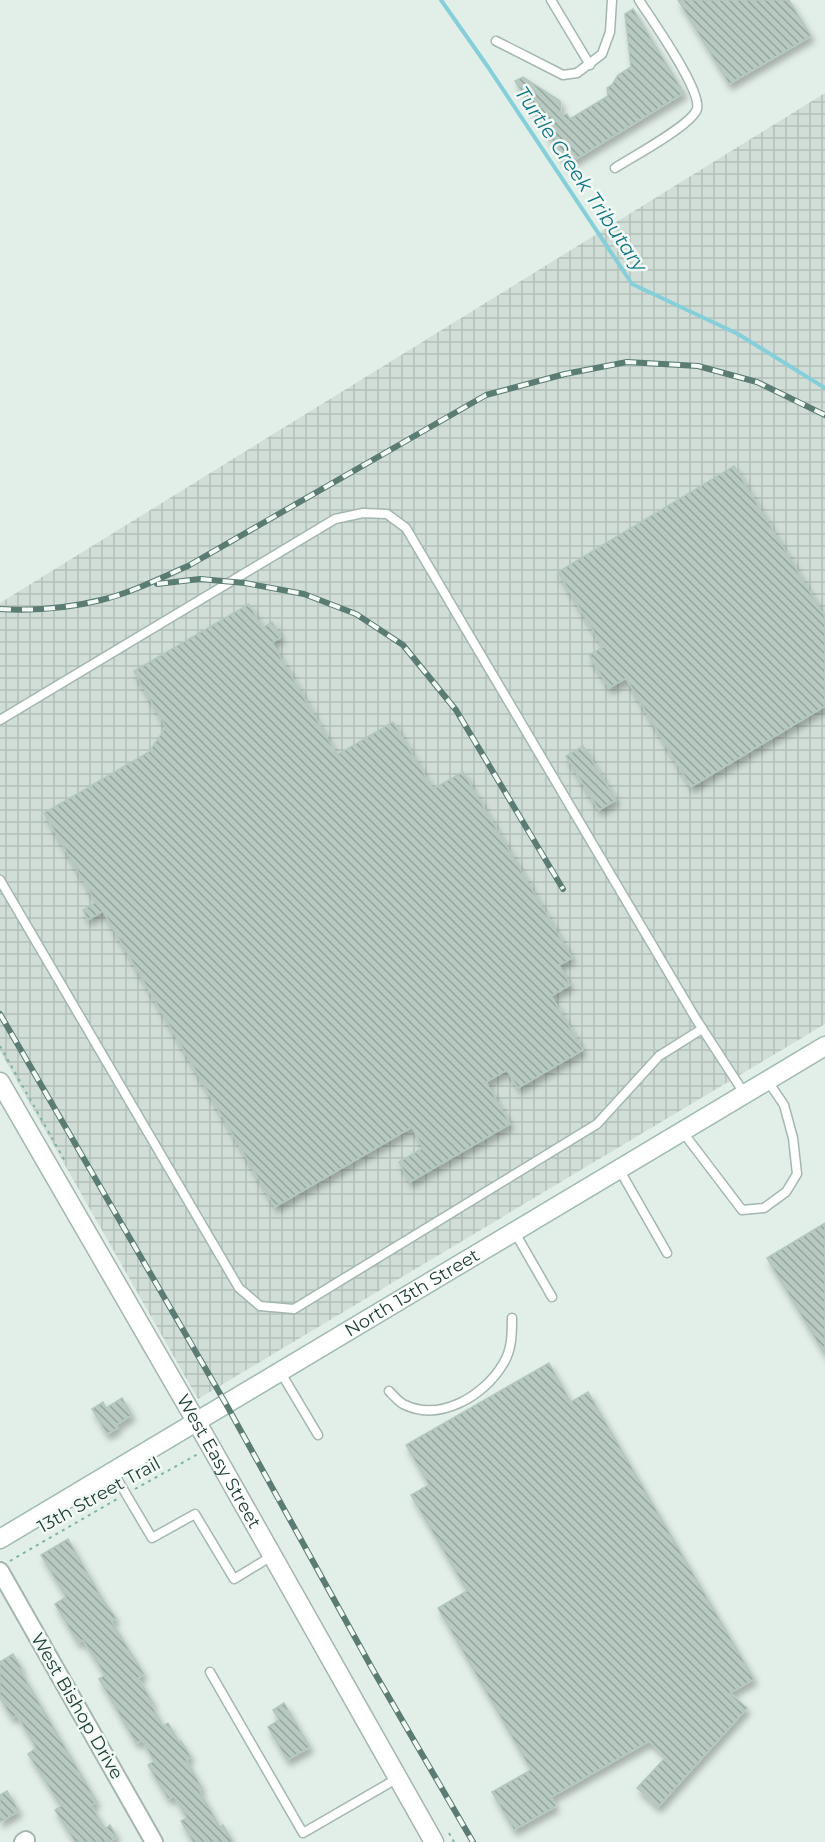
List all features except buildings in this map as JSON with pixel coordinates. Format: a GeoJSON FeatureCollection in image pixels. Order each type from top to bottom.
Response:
{"type":"FeatureCollection","features":[{"type":"Feature","properties":{"kind":"main road","name":"North 13th Street"},"geometry":{"type":"LineString","coordinates":[[0,1539],[281,1373],[744,1093],[821,1051]]}},
{"type":"Feature","properties":{"kind":"main road","name":"West Easy Street"},"geometry":{"type":"LineString","coordinates":[[0,1082],[434,1842]]}},
{"type":"Feature","properties":{"kind":"street","name":"West Bishop Drive"},"geometry":{"type":"LineString","coordinates":[[5,1566],[154,1842]]}},
{"type":"Feature","properties":{"kind":"lane"},"geometry":{"type":"LineString","coordinates":[[551,0],[591,65]]}},
{"type":"Feature","properties":{"kind":"lane"},"geometry":{"type":"LineString","coordinates":[[496,41],[563,75],[577,73],[591,65],[602,54],[610,32],[612,0]]}},
{"type":"Feature","properties":{"kind":"lane"},"geometry":{"type":"LineString","coordinates":[[615,168],[686,123],[697,110],[697,98],[691,82],[639,0]]}},
{"type":"Feature","properties":{"kind":"lane"},"geometry":{"type":"LineString","coordinates":[[0,720],[335,519],[363,513],[387,514],[406,528],[702,1029],[744,1093]]}},
{"type":"Feature","properties":{"kind":"lane"},"geometry":{"type":"LineString","coordinates":[[0,880],[238,1288],[260,1306],[294,1310],[597,1124],[659,1056],[702,1029]]}},
{"type":"Feature","properties":{"kind":"lane"},"geometry":{"type":"LineString","coordinates":[[681,1131],[742,1210],[764,1208],[786,1192],[796,1174],[793,1138],[784,1105],[767,1080]]}},
{"type":"Feature","properties":{"kind":"lane"},"geometry":{"type":"LineString","coordinates":[[619,1168],[667,1253]]}},
{"type":"Feature","properties":{"kind":"lane"},"geometry":{"type":"LineString","coordinates":[[514,1231],[552,1297]]}},
{"type":"Feature","properties":{"kind":"lane"},"geometry":{"type":"LineString","coordinates":[[389,1391],[403,1403],[433,1409],[452,1406],[471,1397],[492,1380],[504,1363],[511,1343],[512,1318]]}},
{"type":"Feature","properties":{"kind":"lane"},"geometry":{"type":"LineString","coordinates":[[281,1373],[318,1435]]}},
{"type":"Feature","properties":{"kind":"lane"},"geometry":{"type":"LineString","coordinates":[[112,1472],[152,1538],[195,1514],[234,1579],[272,1556]]}},
{"type":"Feature","properties":{"kind":"lane"},"geometry":{"type":"LineString","coordinates":[[210,1672],[303,1833],[398,1778]]}},
{"type":"Feature","properties":{"kind":"path","name":"13th Street Trail"},"geometry":{"type":"LineString","coordinates":[[5,1566],[200,1453]]}},
{"type":"Feature","properties":{"kind":"shaded area"},"geometry":{"type":"Polygon","coordinates":[[[825,93],[825,1024],[198,1399],[0,1051],[0,603],[825,93]]]}},
{"type":"Feature","properties":{"kind":"waterway","name":"Turtle Creek Tributary"},"geometry":{"type":"LineString","coordinates":[[441,0],[632,284],[738,334],[825,388]]}},
{"type":"Feature","properties":{"kind":"railway"},"geometry":{"type":"LineString","coordinates":[[0,609],[38,609],[89,603],[145,585],[188,566],[486,395],[565,374],[627,362],[698,366],[757,382],[825,415]]}},
{"type":"Feature","properties":{"kind":"railway"},"geometry":{"type":"LineString","coordinates":[[157,584],[200,579],[245,583],[304,594],[356,614],[403,645],[456,710],[563,889]]}},
{"type":"Feature","properties":{"kind":"railway"},"geometry":{"type":"LineString","coordinates":[[0,1014],[226,1404],[373,1670],[473,1842]]}}]}
